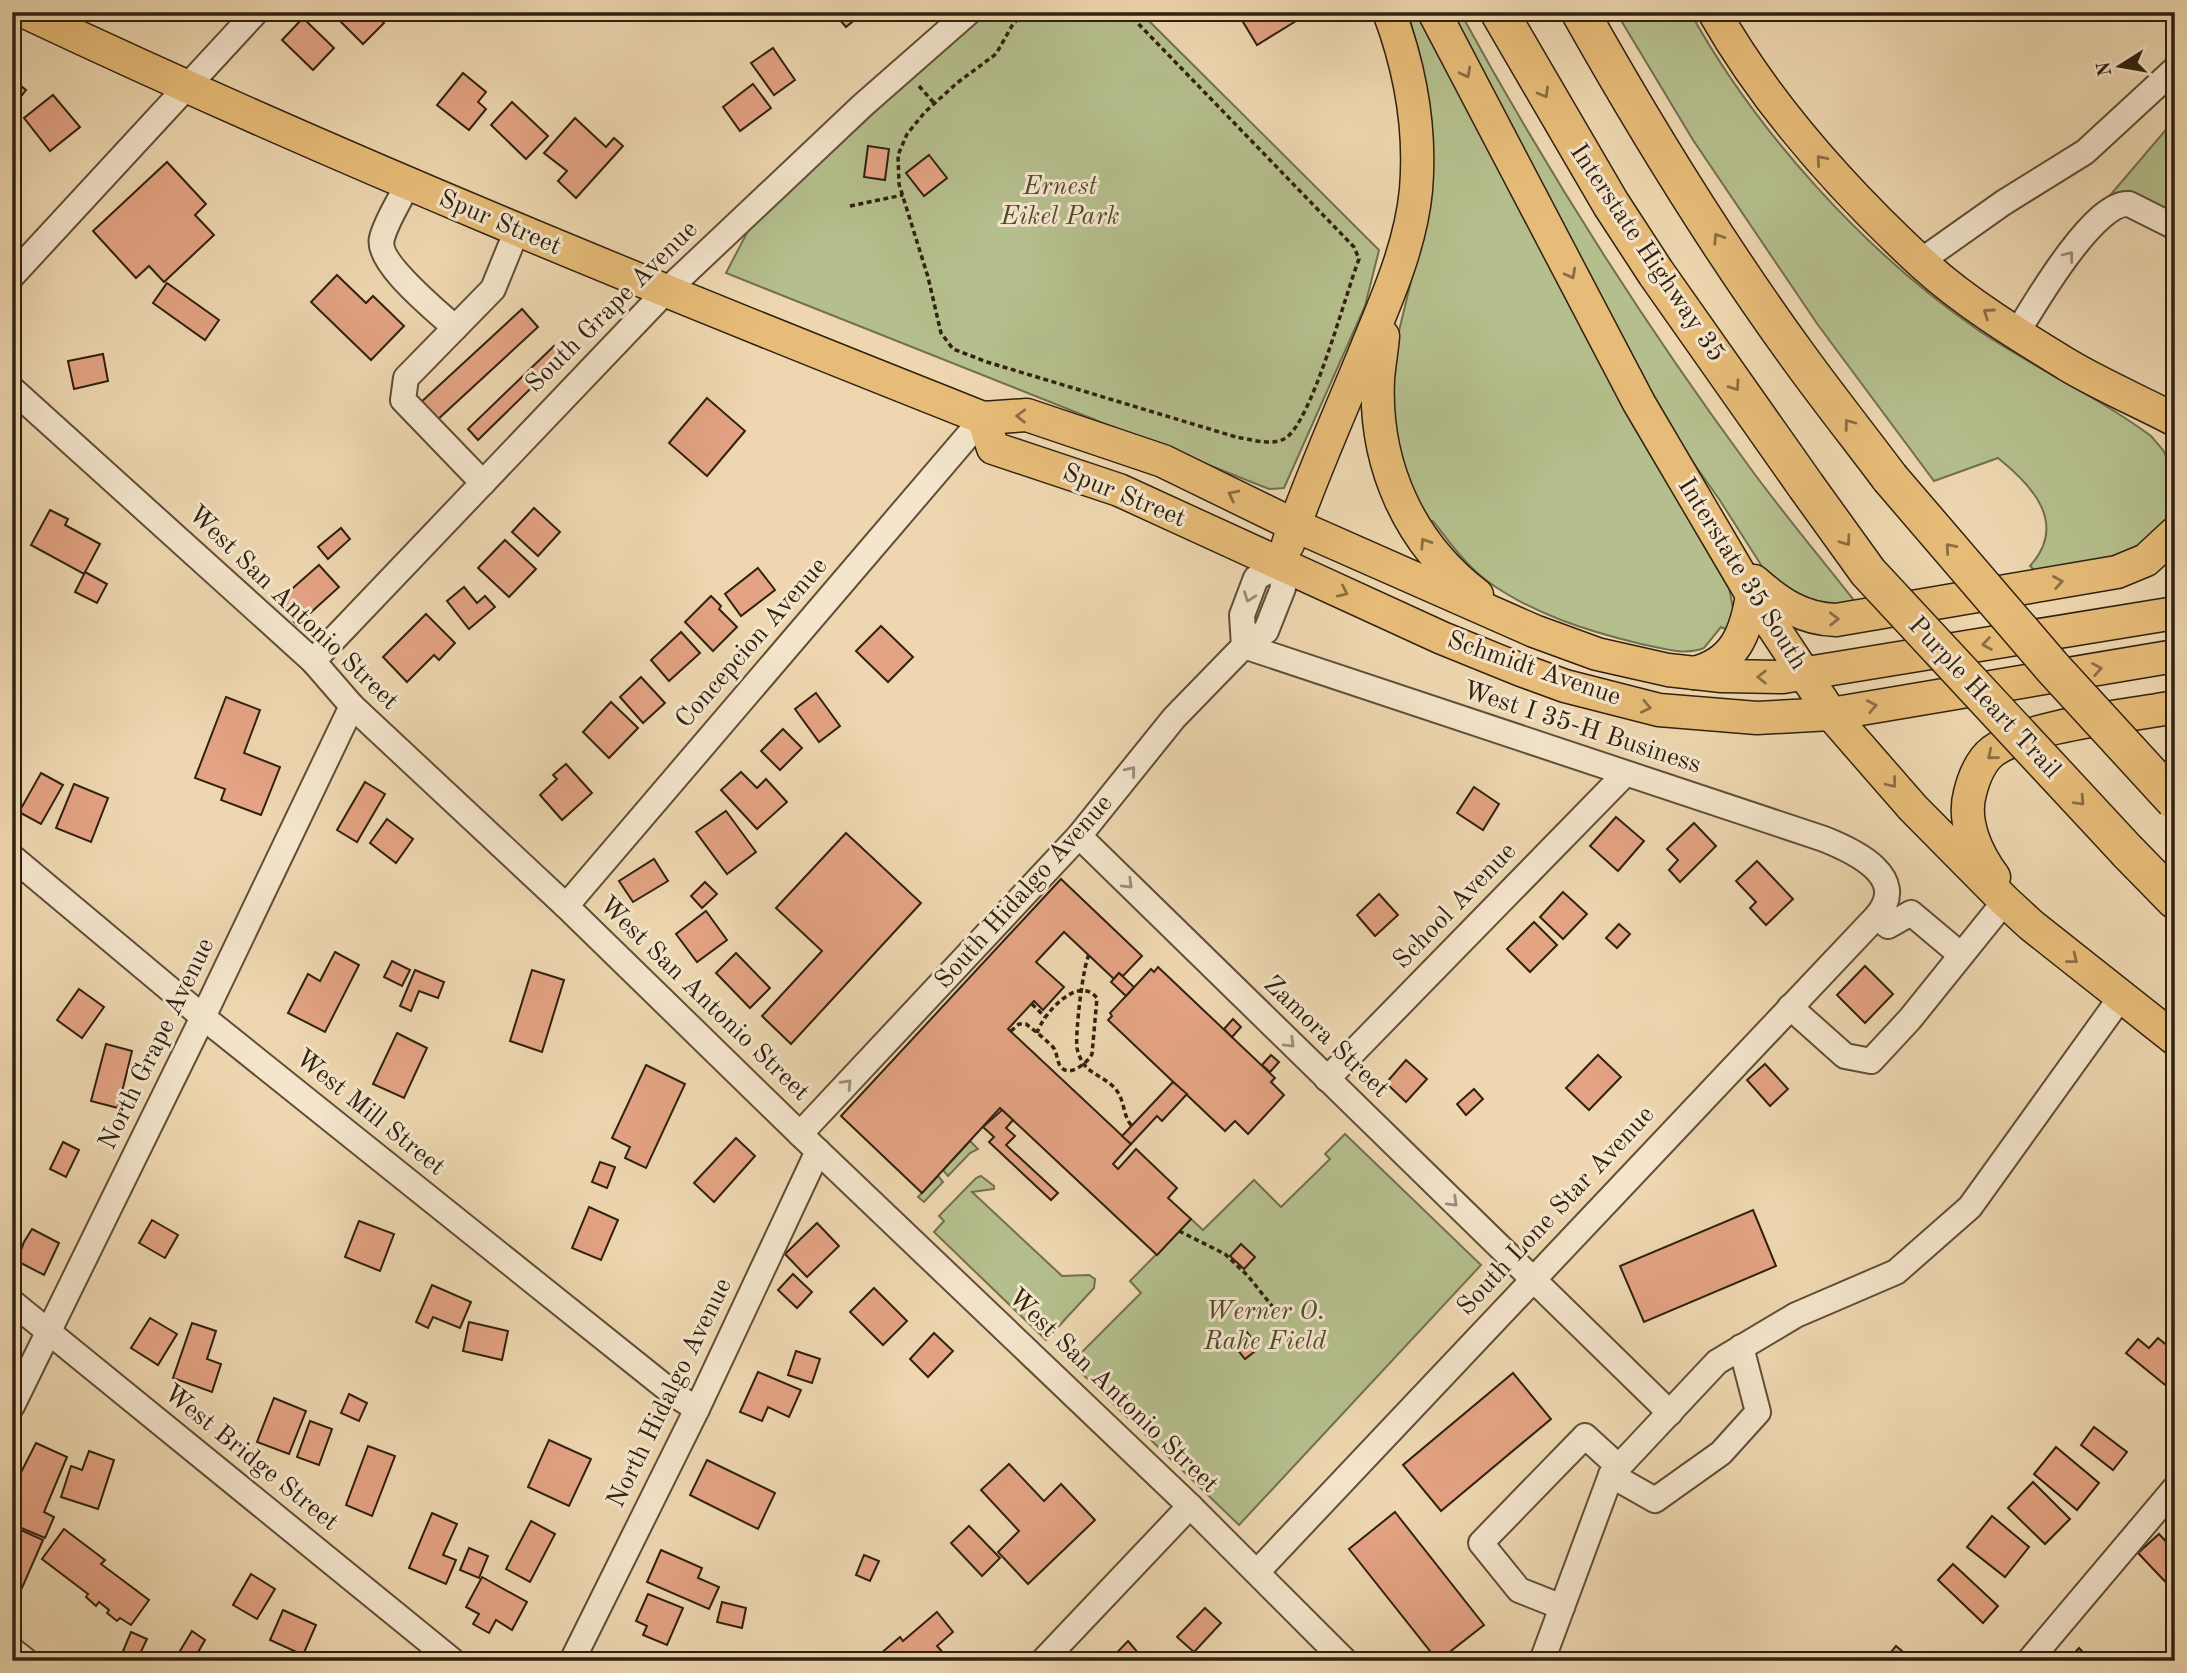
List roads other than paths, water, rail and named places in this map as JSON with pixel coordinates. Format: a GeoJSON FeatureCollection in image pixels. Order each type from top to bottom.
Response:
{"type":"FeatureCollection","features":[{"type":"Feature","properties":{"kind":"highway","name":"Interstate Highway 35"},"geometry":{"type":"LineString","coordinates":[[1499,12],[1611,204],[1656,273],[1806,486]]}},
{"type":"Feature","properties":{"kind":"highway"},"geometry":{"type":"LineString","coordinates":[[1580,12],[1666,159],[1799,358],[1890,478],[2053,668],[2175,801]]}},
{"type":"Feature","properties":{"kind":"highway","name":"Purple Heart Trail"},"geometry":{"type":"LineString","coordinates":[[1806,486],[1868,572],[2175,900]]}},
{"type":"Feature","properties":{"kind":"main road","name":"Spur Street"},"geometry":{"type":"LineString","coordinates":[[24,12],[185,88],[665,292],[983,418],[1027,415],[1163,461],[1294,525]]}},
{"type":"Feature","properties":{"kind":"main road"},"geometry":{"type":"LineString","coordinates":[[1389,12],[1405,62],[1416,134],[1412,217],[1388,297],[1378,379],[1379,410],[1389,471],[1423,540],[1452,576],[1478,596],[1534,631]]}},
{"type":"Feature","properties":{"kind":"main road","name":"Interstate 35 South"},"geometry":{"type":"LineString","coordinates":[[1434,12],[1639,403],[1752,595],[1831,714],[1913,808],[2005,901],[2031,925],[2175,1039]]}},
{"type":"Feature","properties":{"kind":"main road"},"geometry":{"type":"LineString","coordinates":[[1714,12],[1756,79],[1812,149],[1868,210],[1921,261],[1969,300],[2017,333],[2162,424],[2175,441]]}},
{"type":"Feature","properties":{"kind":"main road","name":"South Hidalgo Avenue"},"geometry":{"type":"LineString","coordinates":[[1281,563],[1294,525],[1388,297]]}},
{"type":"Feature","properties":{"kind":"main road"},"geometry":{"type":"LineString","coordinates":[[2069,366],[2175,420]]}},
{"type":"Feature","properties":{"kind":"main road","name":"Spur Street"},"geometry":{"type":"LineString","coordinates":[[983,418],[993,448],[1119,490],[1281,563]]}},
{"type":"Feature","properties":{"kind":"main road","name":"Schmidt Avenue"},"geometry":{"type":"LineString","coordinates":[[1294,525],[1534,631],[1597,654],[1668,670],[1695,673],[1749,677],[1804,675],[2175,613]]}},
{"type":"Feature","properties":{"kind":"main road"},"geometry":{"type":"LineString","coordinates":[[1735,564],[1788,608],[1804,615],[1836,620],[2117,572],[2146,560],[2175,533]]}},
{"type":"Feature","properties":{"kind":"main road","name":"Schmidt Avenue"},"geometry":{"type":"LineString","coordinates":[[1281,563],[1442,638],[1521,670],[1614,700],[1659,710],[1715,716],[1757,718],[1831,714],[2175,656]]}},
{"type":"Feature","properties":{"kind":"main road"},"geometry":{"type":"LineString","coordinates":[[1695,673],[1717,665],[1734,649],[1746,624],[1752,595]]}},
{"type":"Feature","properties":{"kind":"main road"},"geometry":{"type":"LineString","coordinates":[[2031,925],[1989,870],[1974,842],[1968,817],[1969,798],[1975,776],[1984,760],[1994,751],[2027,736],[2051,729],[2175,707]]}},
{"type":"Feature","properties":{"kind":"street","name":"South Grape Avenue"},"geometry":{"type":"LineString","coordinates":[[313,661],[665,292],[863,105],[969,12]]}},
{"type":"Feature","properties":{"kind":"street"},"geometry":{"type":"LineString","coordinates":[[12,276],[185,88],[248,15]]}},
{"type":"Feature","properties":{"kind":"street"},"geometry":{"type":"LineString","coordinates":[[1921,261],[2003,202],[2085,152],[2175,69]]}},
{"type":"Feature","properties":{"kind":"street"},"geometry":{"type":"LineString","coordinates":[[408,183],[381,239],[382,252],[390,266],[455,328]]}},
{"type":"Feature","properties":{"kind":"street"},"geometry":{"type":"LineString","coordinates":[[2017,333],[2056,272],[2106,211],[2123,203],[2129,204],[2175,227]]}},
{"type":"Feature","properties":{"kind":"street"},"geometry":{"type":"LineString","coordinates":[[482,483],[403,400],[406,378],[493,289],[517,230]]}},
{"type":"Feature","properties":{"kind":"street","name":"West San Antonio Street"},"geometry":{"type":"LineString","coordinates":[[12,389],[313,661],[352,706],[566,906],[1190,1506],[1345,1661]]}},
{"type":"Feature","properties":{"kind":"street","name":"Concepcion Avenue"},"geometry":{"type":"LineString","coordinates":[[566,906],[983,418]]}},
{"type":"Feature","properties":{"kind":"street","name":"South Hidalgo Avenue"},"geometry":{"type":"LineString","coordinates":[[809,1142],[1079,836],[1174,718],[1244,646],[1266,631],[1283,588],[1281,563]]}},
{"type":"Feature","properties":{"kind":"street","name":"West I 35-H Business"},"geometry":{"type":"LineString","coordinates":[[1244,646],[1842,846],[1877,870],[1887,887]]}},
{"type":"Feature","properties":{"kind":"street","name":"North Grape Avenue"},"geometry":{"type":"LineString","coordinates":[[12,1406],[352,706]]}},
{"type":"Feature","properties":{"kind":"street","name":"School Avenue"},"geometry":{"type":"LineString","coordinates":[[1327,1079],[1625,774]]}},
{"type":"Feature","properties":{"kind":"street","name":"Zamora Street"},"geometry":{"type":"LineString","coordinates":[[1079,836],[1670,1413]]}},
{"type":"Feature","properties":{"kind":"street","name":"West Mill Street"},"geometry":{"type":"LineString","coordinates":[[12,857],[203,1017],[675,1395],[697,1409]]}},
{"type":"Feature","properties":{"kind":"street","name":"South Lone Star Avenue"},"geometry":{"type":"LineString","coordinates":[[1257,1572],[1877,916],[1886,903],[1887,887]]}},
{"type":"Feature","properties":{"kind":"street"},"geometry":{"type":"LineString","coordinates":[[1790,1007],[1845,1056],[1871,1061],[1910,1019],[2005,901]]}},
{"type":"Feature","properties":{"kind":"street"},"geometry":{"type":"LineString","coordinates":[[1877,916],[1888,926],[1911,913],[1961,955]]}},
{"type":"Feature","properties":{"kind":"street"},"geometry":{"type":"LineString","coordinates":[[1542,1661],[1615,1471],[1717,1362],[1796,1315],[1896,1272],[1970,1207],[2121,997]]}},
{"type":"Feature","properties":{"kind":"street","name":"North Hidalgo Avenue"},"geometry":{"type":"LineString","coordinates":[[572,1661],[697,1409],[809,1142]]}},
{"type":"Feature","properties":{"kind":"street","name":"West Bridge Street"},"geometry":{"type":"LineString","coordinates":[[12,1302],[453,1661]]}},
{"type":"Feature","properties":{"kind":"street"},"geometry":{"type":"LineString","coordinates":[[1562,1607],[1519,1590],[1481,1543],[1585,1436],[1615,1471],[1655,1500],[1721,1453],[1758,1412],[1741,1347]]}},
{"type":"Feature","properties":{"kind":"street"},"geometry":{"type":"LineString","coordinates":[[2029,1661],[2175,1488]]}},
{"type":"Feature","properties":{"kind":"street"},"geometry":{"type":"LineString","coordinates":[[1043,1661],[1190,1506]]}},
{"type":"Feature","properties":{"kind":"park label","name":"Ernest Eikel Park"},"geometry":{"type":"Point","coordinates":[1060,202]}},
{"type":"Feature","properties":{"kind":"park label","name":"Werner O. Rahe Field"},"geometry":{"type":"Point","coordinates":[1265,1327]}}]}
